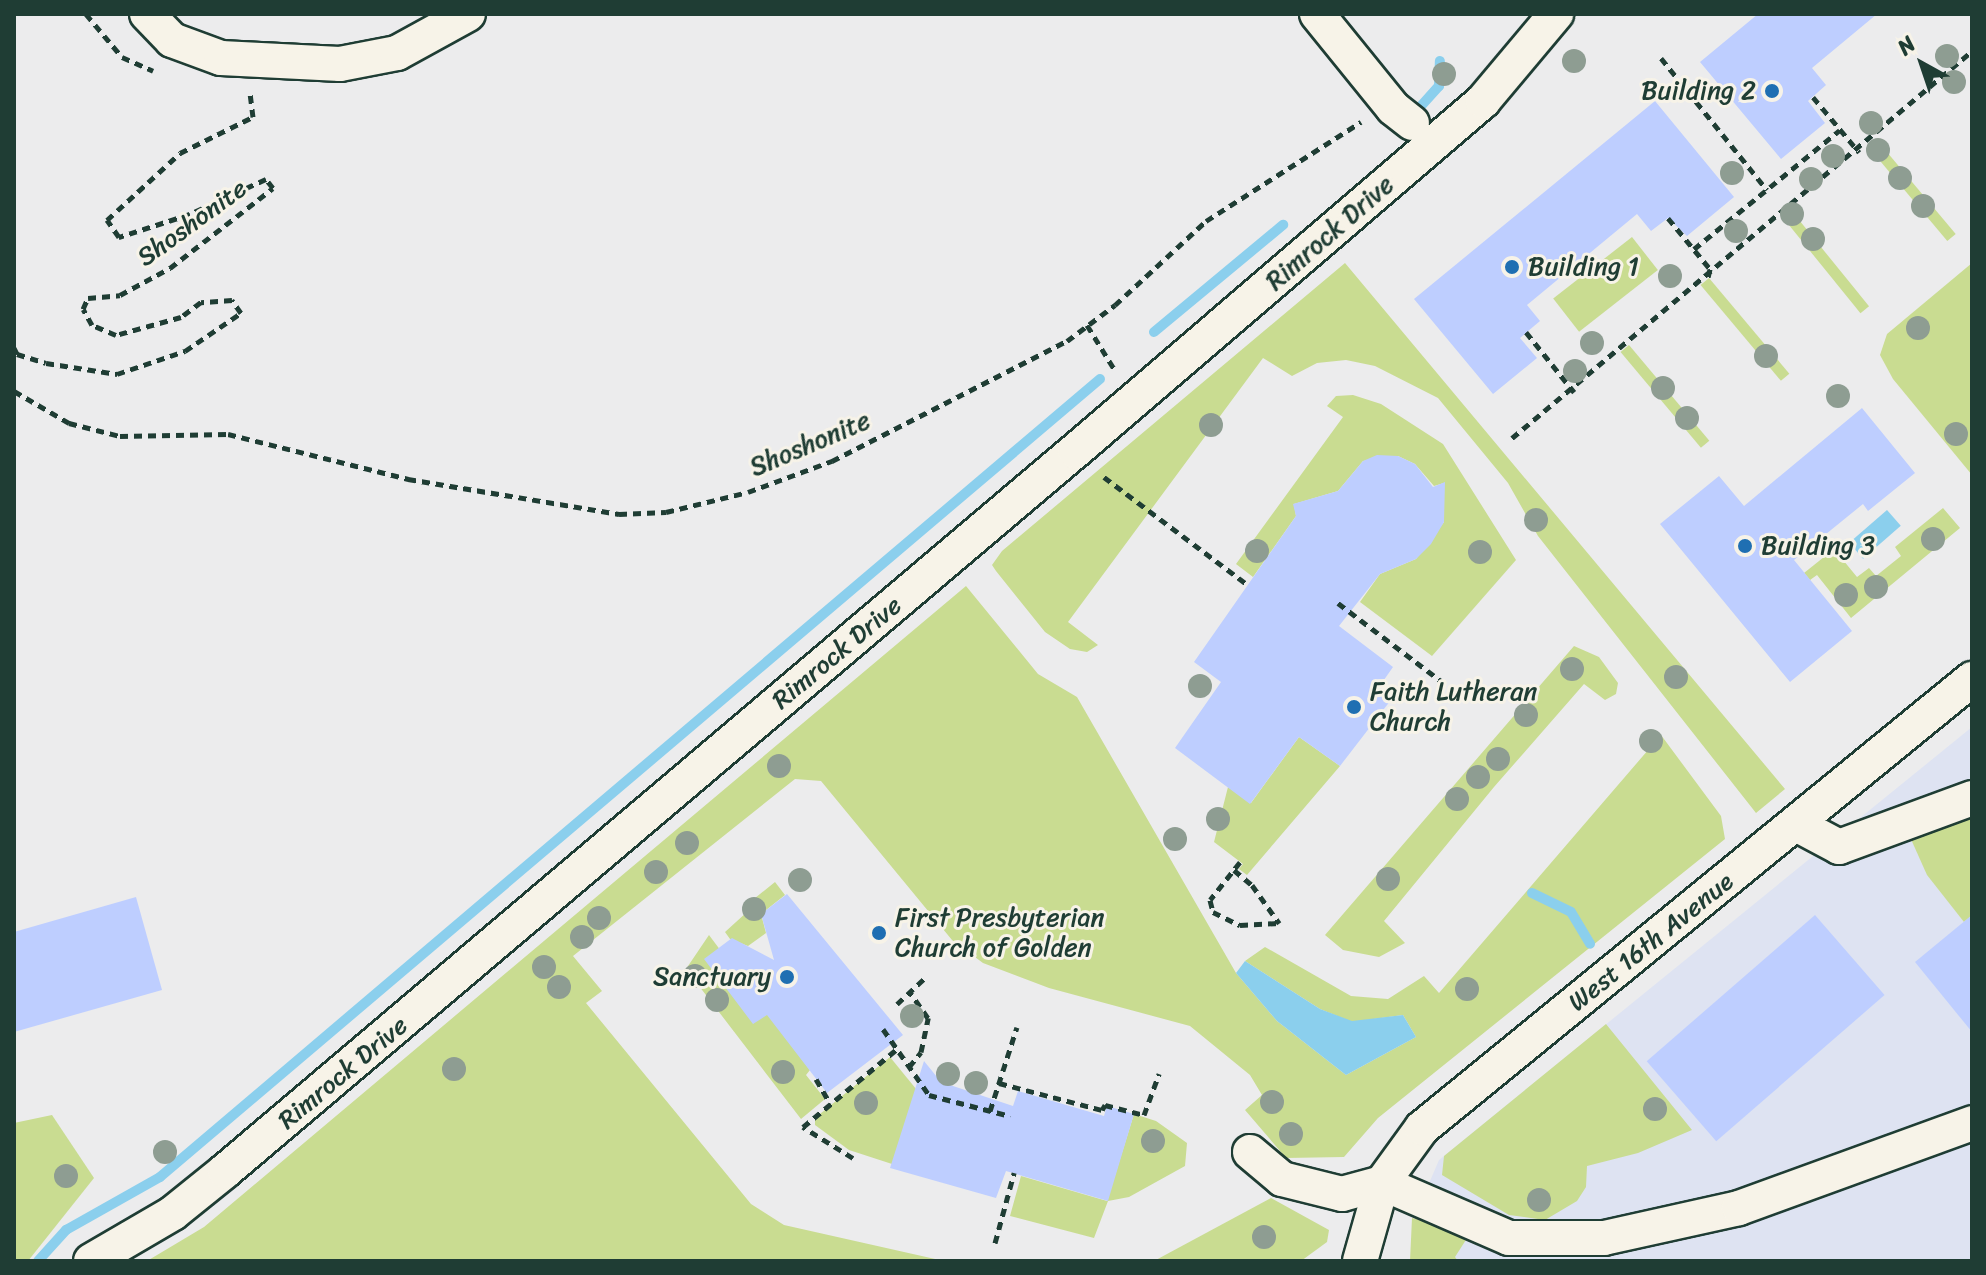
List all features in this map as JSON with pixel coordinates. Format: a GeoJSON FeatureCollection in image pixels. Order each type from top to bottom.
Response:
{"type":"FeatureCollection","features":[{"type":"Feature","properties":{"kind":"street"},"geometry":{"type":"LineString","coordinates":[[147,14],[172,40],[221,58],[340,64],[397,53],[468,14]]}},
{"type":"Feature","properties":{"kind":"street"},"geometry":{"type":"LineString","coordinates":[[1317,14],[1404,117]]}},
{"type":"Feature","properties":{"kind":"street","name":"Rimrock Drive"},"geometry":{"type":"LineString","coordinates":[[91,1261],[173,1213],[238,1161],[1132,403],[1483,101],[1556,14]]}},
{"type":"Feature","properties":{"kind":"street","name":"West 16th Avenue"},"geometry":{"type":"LineString","coordinates":[[1370,1252],[1382,1183],[1422,1128],[1972,679]]}},
{"type":"Feature","properties":{"kind":"street"},"geometry":{"type":"LineString","coordinates":[[1796,824],[1839,847],[1972,798]]}},
{"type":"Feature","properties":{"kind":"street"},"geometry":{"type":"LineString","coordinates":[[1250,1152],[1282,1179],[1342,1194],[1382,1183],[1509,1238],[1604,1238],[1739,1208],[1972,1123]]}},
{"type":"Feature","properties":{"kind":"path"},"geometry":{"type":"LineString","coordinates":[[86,14],[122,57],[166,74]]}},
{"type":"Feature","properties":{"kind":"path"},"geometry":{"type":"LineString","coordinates":[[1512,438],[1972,51]]}},
{"type":"Feature","properties":{"kind":"path"},"geometry":{"type":"LineString","coordinates":[[1661,58],[1767,190]]}},
{"type":"Feature","properties":{"kind":"path","name":"Shoshonite"},"geometry":{"type":"LineString","coordinates":[[14,348],[17,354],[46,363],[117,374],[185,351],[241,313],[232,300],[201,302],[181,317],[116,335],[92,325],[83,309],[88,298],[120,295],[170,268],[273,188],[266,179],[190,214],[119,237],[107,220],[180,153],[253,117],[254,98],[245,91]]}},
{"type":"Feature","properties":{"kind":"path"},"geometry":{"type":"LineString","coordinates":[[1813,97],[1857,150]]}},
{"type":"Feature","properties":{"kind":"path","name":"Shoshonite"},"geometry":{"type":"LineString","coordinates":[[14,391],[69,423],[120,436],[228,434],[408,479],[619,514],[666,512],[748,492],[832,461],[1067,341],[1206,221],[1356,124],[1404,117]]}},
{"type":"Feature","properties":{"kind":"path"},"geometry":{"type":"LineString","coordinates":[[1694,249],[1840,130]]}},
{"type":"Feature","properties":{"kind":"path"},"geometry":{"type":"LineString","coordinates":[[1668,218],[1710,269]]}},
{"type":"Feature","properties":{"kind":"path"},"geometry":{"type":"LineString","coordinates":[[1708,278],[1710,269]]}},
{"type":"Feature","properties":{"kind":"path"},"geometry":{"type":"LineString","coordinates":[[1087,325],[1132,403]]}},
{"type":"Feature","properties":{"kind":"path"},"geometry":{"type":"LineString","coordinates":[[1526,332],[1572,390]]}},
{"type":"Feature","properties":{"kind":"path"},"geometry":{"type":"LineString","coordinates":[[1104,477],[1248,585]]}},
{"type":"Feature","properties":{"kind":"path"},"geometry":{"type":"LineString","coordinates":[[1338,603],[1470,703]]}},
{"type":"Feature","properties":{"kind":"path"},"geometry":{"type":"LineString","coordinates":[[1234,870],[1252,885],[1279,923],[1240,925],[1213,912],[1210,900],[1240,862]]}},
{"type":"Feature","properties":{"kind":"path"},"geometry":{"type":"LineString","coordinates":[[897,1004],[927,976]]}},
{"type":"Feature","properties":{"kind":"path"},"geometry":{"type":"LineString","coordinates":[[909,1067],[921,1052],[928,1018],[910,992]]}},
{"type":"Feature","properties":{"kind":"path"},"geometry":{"type":"LineString","coordinates":[[990,1111],[1017,1027]]}},
{"type":"Feature","properties":{"kind":"path"},"geometry":{"type":"LineString","coordinates":[[883,1029],[929,1095],[954,1105],[1010,1116]]}},
{"type":"Feature","properties":{"kind":"path"},"geometry":{"type":"LineString","coordinates":[[853,1158],[803,1127],[898,1048]]}},
{"type":"Feature","properties":{"kind":"path"},"geometry":{"type":"LineString","coordinates":[[999,1083],[1102,1110],[1105,1105],[1144,1115],[1159,1074]]}},
{"type":"Feature","properties":{"kind":"path"},"geometry":{"type":"LineString","coordinates":[[816,1079],[830,1103]]}},
{"type":"Feature","properties":{"kind":"path"},"geometry":{"type":"LineString","coordinates":[[995,1243],[1014,1173]]}},
{"type":"Feature","properties":{"kind":"shaded area"},"geometry":{"type":"Polygon","coordinates":[[[1972,727],[1972,1261],[1413,1261],[1415,1216],[1439,1160],[1972,727]]]}},
{"type":"Feature","properties":{"kind":"green space"},"geometry":{"type":"Polygon","coordinates":[[[1876,139],[1956,234],[1947,241],[1868,146],[1876,139]]]}},
{"type":"Feature","properties":{"kind":"green space"},"geometry":{"type":"Polygon","coordinates":[[[1791,210],[1869,306],[1860,313],[1782,217],[1791,210]]]}},
{"type":"Feature","properties":{"kind":"green space"},"geometry":{"type":"Polygon","coordinates":[[[1632,237],[1658,270],[1579,332],[1553,299],[1632,237]]]}},
{"type":"Feature","properties":{"kind":"green space"},"geometry":{"type":"Polygon","coordinates":[[[1345,263],[1785,789],[1756,813],[1538,536],[1508,483],[1438,398],[1375,366],[1346,360],[1317,363],[1292,376],[1263,358],[1068,622],[1098,645],[1087,652],[1070,649],[1045,632],[996,571],[992,565],[1002,551],[1345,263]]]}},
{"type":"Feature","properties":{"kind":"green space"},"geometry":{"type":"Polygon","coordinates":[[[1972,263],[1972,475],[1893,379],[1880,355],[1887,334],[1972,263]]]}},
{"type":"Feature","properties":{"kind":"green space"},"geometry":{"type":"Polygon","coordinates":[[[1709,278],[1789,374],[1781,381],[1701,285],[1709,278]]]}},
{"type":"Feature","properties":{"kind":"green space"},"geometry":{"type":"Polygon","coordinates":[[[1629,345],[1709,441],[1701,448],[1621,352],[1629,345]]]}},
{"type":"Feature","properties":{"kind":"green space"},"geometry":{"type":"Polygon","coordinates":[[[1353,395],[1381,404],[1443,444],[1516,560],[1432,656],[1360,602],[1380,574],[1416,559],[1444,522],[1444,483],[1434,486],[1415,464],[1398,456],[1363,461],[1338,491],[1294,504],[1296,516],[1253,577],[1236,564],[1343,417],[1327,406],[1336,396],[1353,395]]]}},
{"type":"Feature","properties":{"kind":"green space"},"geometry":{"type":"Polygon","coordinates":[[[1943,508],[1960,528],[1851,618],[1817,575],[1810,580],[1804,573],[1834,549],[1857,577],[1869,568],[1876,576],[1901,556],[1895,547],[1943,508]]]}},
{"type":"Feature","properties":{"kind":"green space"},"geometry":{"type":"Polygon","coordinates":[[[966,586],[1038,674],[1077,697],[1236,973],[1277,1021],[1346,1075],[1416,1037],[1403,1015],[1352,1022],[1320,1009],[1245,961],[1265,947],[1351,996],[1388,999],[1424,976],[1439,993],[1661,735],[1721,816],[1725,839],[1378,1118],[1344,1157],[1286,1158],[1245,1110],[1262,1095],[1250,1075],[1190,1026],[1049,988],[983,963],[952,940],[821,781],[795,779],[573,956],[602,991],[586,1003],[751,1204],[784,1225],[944,1261],[147,1261],[204,1227],[966,586]]]}},
{"type":"Feature","properties":{"kind":"green space"},"geometry":{"type":"Polygon","coordinates":[[[1574,646],[1599,657],[1618,683],[1616,694],[1605,700],[1584,684],[1494,787],[1384,921],[1405,943],[1379,957],[1343,950],[1325,935],[1574,646]]]}},
{"type":"Feature","properties":{"kind":"green space"},"geometry":{"type":"Polygon","coordinates":[[[1299,737],[1340,766],[1247,875],[1239,869],[1243,864],[1214,842],[1228,787],[1251,803],[1299,737]]]}},
{"type":"Feature","properties":{"kind":"green space"},"geometry":{"type":"Polygon","coordinates":[[[1972,811],[1972,915],[1964,922],[1927,875],[1910,837],[1972,811]]]}},
{"type":"Feature","properties":{"kind":"green space"},"geometry":{"type":"Polygon","coordinates":[[[775,882],[785,895],[761,914],[766,933],[748,946],[730,939],[725,932],[747,912],[744,907],[775,882]]]}},
{"type":"Feature","properties":{"kind":"green space"},"geometry":{"type":"Polygon","coordinates":[[[709,935],[810,1070],[806,1075],[825,1099],[801,1119],[686,969],[709,935]]]}},
{"type":"Feature","properties":{"kind":"green space"},"geometry":{"type":"Polygon","coordinates":[[[1606,1024],[1692,1130],[1638,1153],[1587,1166],[1586,1187],[1577,1201],[1545,1220],[1509,1215],[1442,1175],[1444,1156],[1606,1024]]]}},
{"type":"Feature","properties":{"kind":"green space"},"geometry":{"type":"Polygon","coordinates":[[[890,1057],[925,1100],[892,1164],[849,1150],[815,1125],[815,1118],[890,1057]]]}},
{"type":"Feature","properties":{"kind":"green space"},"geometry":{"type":"Polygon","coordinates":[[[1134,1114],[1156,1121],[1187,1143],[1185,1166],[1129,1197],[1108,1201],[1094,1238],[1010,1216],[1021,1176],[1107,1201],[1134,1114]]]}},
{"type":"Feature","properties":{"kind":"green space"},"geometry":{"type":"Polygon","coordinates":[[[52,1115],[94,1178],[28,1261],[14,1261],[14,1123],[52,1115]]]}},
{"type":"Feature","properties":{"kind":"green space"},"geometry":{"type":"Polygon","coordinates":[[[1271,1198],[1329,1230],[1327,1242],[1301,1261],[1154,1261],[1271,1198]]]}},
{"type":"Feature","properties":{"kind":"green space"},"geometry":{"type":"Polygon","coordinates":[[[1412,1218],[1471,1232],[1455,1257],[1458,1261],[1410,1261],[1412,1218]]]}},
{"type":"Feature","properties":{"kind":"water"},"geometry":{"type":"Polygon","coordinates":[[[1887,510],[1901,526],[1863,559],[1849,543],[1887,510]]]}},
{"type":"Feature","properties":{"kind":"water"},"geometry":{"type":"Polygon","coordinates":[[[1245,961],[1320,1009],[1352,1021],[1403,1015],[1416,1037],[1346,1075],[1277,1021],[1236,973],[1245,961]]]}},
{"type":"Feature","properties":{"kind":"building","name":"Building 2"},"geometry":{"type":"Polygon","coordinates":[[[1758,14],[1877,14],[1812,68],[1826,85],[1808,101],[1825,123],[1781,159],[1700,62],[1758,14]]]}},
{"type":"Feature","properties":{"kind":"building","name":"Building 1"},"geometry":{"type":"Polygon","coordinates":[[[1655,101],[1734,197],[1687,236],[1668,218],[1651,231],[1637,214],[1527,305],[1540,321],[1520,338],[1537,358],[1493,394],[1414,299],[1655,101]]]}},
{"type":"Feature","properties":{"kind":"building","name":"Building 3"},"geometry":{"type":"Polygon","coordinates":[[[1862,408],[1915,473],[1868,511],[1863,504],[1794,560],[1852,631],[1790,682],[1660,524],[1719,476],[1744,506],[1862,408]]]}},
{"type":"Feature","properties":{"kind":"building"},"geometry":{"type":"Polygon","coordinates":[[[1377,455],[1398,456],[1415,464],[1433,487],[1445,482],[1444,522],[1431,544],[1416,559],[1380,574],[1339,626],[1393,667],[1379,687],[1394,696],[1340,766],[1299,737],[1250,804],[1175,748],[1221,682],[1194,662],[1296,516],[1293,504],[1338,491],[1363,461],[1377,455]]]}},
{"type":"Feature","properties":{"kind":"building","name":"Sanctuary"},"geometry":{"type":"Polygon","coordinates":[[[787,894],[903,1035],[827,1093],[767,1015],[753,1024],[704,959],[732,938],[774,960],[761,914],[787,894]]]}},
{"type":"Feature","properties":{"kind":"building"},"geometry":{"type":"Polygon","coordinates":[[[136,897],[162,990],[14,1032],[14,932],[136,897]]]}},
{"type":"Feature","properties":{"kind":"building"},"geometry":{"type":"Polygon","coordinates":[[[1815,915],[1885,995],[1716,1141],[1647,1061],[1815,915]]]}},
{"type":"Feature","properties":{"kind":"building"},"geometry":{"type":"Polygon","coordinates":[[[1972,915],[1972,1032],[1915,962],[1972,915]]]}},
{"type":"Feature","properties":{"kind":"building"},"geometry":{"type":"Polygon","coordinates":[[[924,1061],[941,1082],[1013,1106],[1018,1091],[1104,1116],[1107,1106],[1134,1114],[1108,1201],[1006,1171],[996,1198],[890,1168],[924,1061]]]}},
{"type":"Feature","properties":{"kind":"waterway"},"geometry":{"type":"LineString","coordinates":[[1421,106],[1439,86],[1440,61]]}},
{"type":"Feature","properties":{"kind":"waterway"},"geometry":{"type":"LineString","coordinates":[[1154,332],[1283,225]]}},
{"type":"Feature","properties":{"kind":"waterway"},"geometry":{"type":"LineString","coordinates":[[38,1261],[66,1230],[160,1177],[1100,379]]}},
{"type":"Feature","properties":{"kind":"waterway"},"geometry":{"type":"LineString","coordinates":[[1532,893],[1571,912],[1590,944]]}},
{"type":"Feature","properties":{"kind":"place","name":"Building 2"},"geometry":{"type":"Point","coordinates":[1772,91]}},
{"type":"Feature","properties":{"kind":"place","name":"Building 1"},"geometry":{"type":"Point","coordinates":[1512,267]}},
{"type":"Feature","properties":{"kind":"place","name":"Building 3"},"geometry":{"type":"Point","coordinates":[1745,546]}},
{"type":"Feature","properties":{"kind":"place","name":"Faith Lutheran Church"},"geometry":{"type":"Point","coordinates":[1354,707]}},
{"type":"Feature","properties":{"kind":"place","name":"First Presbyterian Church of Golden"},"geometry":{"type":"Point","coordinates":[879,933]}},
{"type":"Feature","properties":{"kind":"place","name":"Sanctuary"},"geometry":{"type":"Point","coordinates":[787,977]}}]}
